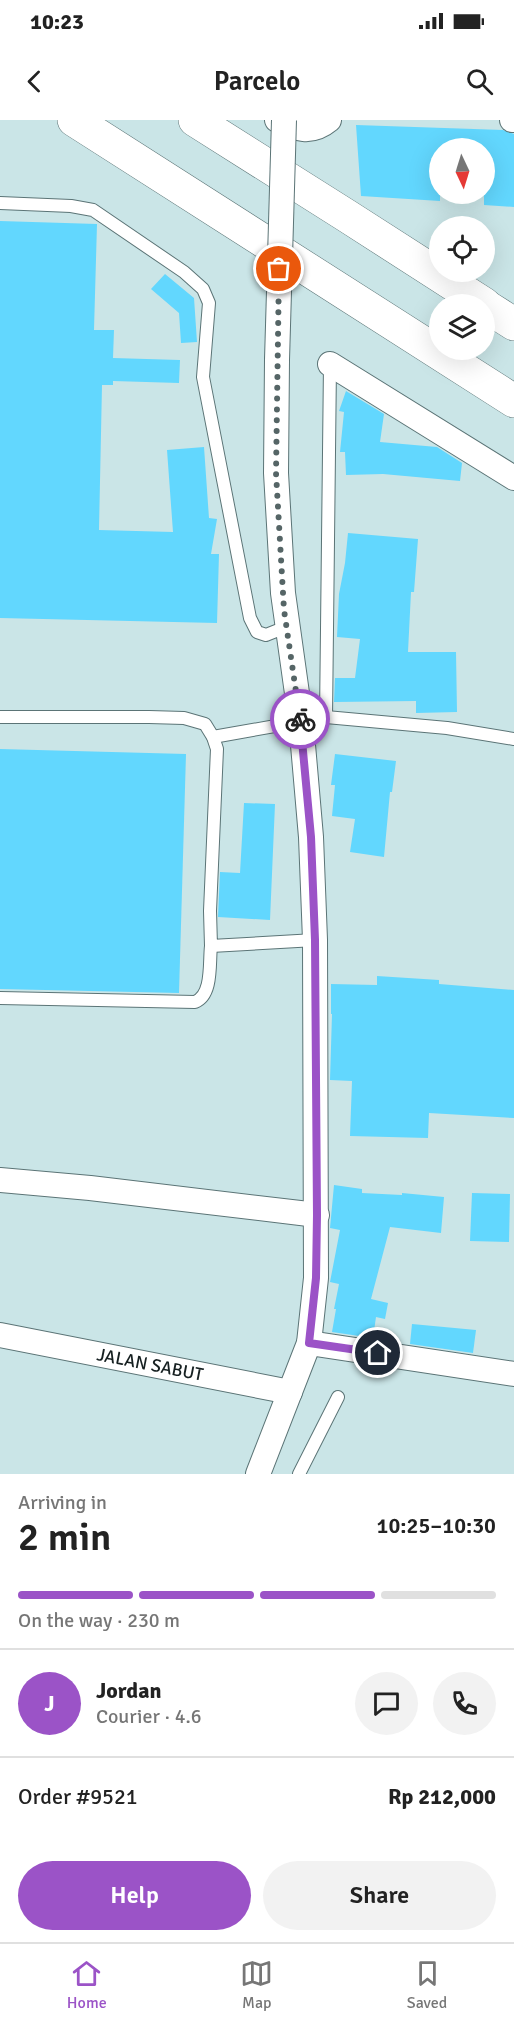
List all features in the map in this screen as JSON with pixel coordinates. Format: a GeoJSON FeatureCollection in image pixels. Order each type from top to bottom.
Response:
{"type":"FeatureCollection","features":[{"type":"Feature","properties":{"kind":"highway"},"geometry":{"type":"LineString","coordinates":[[74,120],[514,401]]}},
{"type":"Feature","properties":{"kind":"highway"},"geometry":{"type":"LineString","coordinates":[[195,120],[467,294]]}},
{"type":"Feature","properties":{"kind":"highway"},"geometry":{"type":"LineString","coordinates":[[495,312],[514,324]]}},
{"type":"Feature","properties":{"kind":"street"},"geometry":{"type":"LineString","coordinates":[[277,120],[298,130],[313,129],[329,120]]}},
{"type":"Feature","properties":{"kind":"street"},"geometry":{"type":"LineString","coordinates":[[258,1474],[309,1343],[316,1278],[315,940],[311,837],[301,722],[286,627],[276,473],[284,120]]}},
{"type":"Feature","properties":{"kind":"street"},"geometry":{"type":"LineString","coordinates":[[330,364],[514,478]]}},
{"type":"Feature","properties":{"kind":"street"},"geometry":{"type":"LineString","coordinates":[[0,1180],[317,1215]]}},
{"type":"Feature","properties":{"kind":"street","name":"JALAN SABUT"},"geometry":{"type":"LineString","coordinates":[[5,1336],[290,1392]]}},
{"type":"Feature","properties":{"kind":"street"},"geometry":{"type":"LineString","coordinates":[[309,1343],[514,1374]]}},
{"type":"Feature","properties":{"kind":"lane"},"geometry":{"type":"LineString","coordinates":[[0,203],[71,206],[93,210],[184,272],[203,289],[209,303],[203,377],[250,618],[257,632],[266,635],[286,627]]}},
{"type":"Feature","properties":{"kind":"lane"},"geometry":{"type":"LineString","coordinates":[[326,717],[330,364]]}},
{"type":"Feature","properties":{"kind":"lane"},"geometry":{"type":"LineString","coordinates":[[0,717],[184,718],[205,724],[217,749],[210,911],[211,946],[206,993],[202,999],[195,1002],[0,998]]}},
{"type":"Feature","properties":{"kind":"lane"},"geometry":{"type":"LineString","coordinates":[[213,737],[326,717],[447,728],[514,739]]}},
{"type":"Feature","properties":{"kind":"lane"},"geometry":{"type":"LineString","coordinates":[[211,946],[315,940]]}},
{"type":"Feature","properties":{"kind":"lane"},"geometry":{"type":"LineString","coordinates":[[299,1474],[338,1397]]}},
{"type":"Feature","properties":{"kind":"building"},"geometry":{"type":"Polygon","coordinates":[[[356,125],[503,130],[514,134],[514,207],[484,205],[495,204],[495,138],[429,138],[429,200],[361,196],[356,125]]]}},
{"type":"Feature","properties":{"kind":"building"},"geometry":{"type":"Polygon","coordinates":[[[0,221],[97,224],[94,330],[114,330],[113,358],[180,360],[179,383],[113,381],[113,385],[102,385],[99,530],[173,532],[167,450],[204,447],[209,518],[217,519],[211,554],[219,554],[217,623],[0,618],[0,221]]]}},
{"type":"Feature","properties":{"kind":"building"},"geometry":{"type":"Polygon","coordinates":[[[165,274],[194,298],[197,342],[181,343],[179,313],[151,289],[165,274]]]}},
{"type":"Feature","properties":{"kind":"building"},"geometry":{"type":"Polygon","coordinates":[[[346,391],[384,414],[380,442],[437,447],[462,463],[460,481],[383,474],[346,475],[345,452],[340,452],[344,412],[339,411],[346,391]]]}},
{"type":"Feature","properties":{"kind":"building"},"geometry":{"type":"Polygon","coordinates":[[[348,533],[418,539],[414,592],[411,592],[408,652],[456,652],[457,712],[416,713],[416,701],[334,702],[335,678],[355,678],[360,639],[337,637],[339,594],[348,533]]]}},
{"type":"Feature","properties":{"kind":"building"},"geometry":{"type":"Polygon","coordinates":[[[0,749],[186,754],[179,993],[0,989],[0,749]]]}},
{"type":"Feature","properties":{"kind":"building"},"geometry":{"type":"Polygon","coordinates":[[[335,754],[396,761],[392,792],[390,792],[384,857],[350,852],[355,819],[332,816],[335,785],[331,785],[335,754]]]}},
{"type":"Feature","properties":{"kind":"building"},"geometry":{"type":"Polygon","coordinates":[[[244,803],[275,804],[270,920],[218,917],[220,872],[240,873],[244,803]]]}},
{"type":"Feature","properties":{"kind":"building"},"geometry":{"type":"Polygon","coordinates":[[[377,976],[439,980],[439,984],[514,990],[514,1118],[429,1113],[428,1138],[350,1136],[352,1081],[330,1080],[331,984],[377,985],[377,976]]]}},
{"type":"Feature","properties":{"kind":"building"},"geometry":{"type":"Polygon","coordinates":[[[334,1185],[362,1189],[362,1193],[402,1195],[402,1193],[444,1197],[441,1233],[390,1227],[371,1299],[388,1303],[385,1319],[376,1317],[373,1338],[332,1332],[339,1284],[330,1282],[340,1230],[330,1228],[334,1185]]]}},
{"type":"Feature","properties":{"kind":"building"},"geometry":{"type":"Polygon","coordinates":[[[472,1193],[510,1194],[509,1242],[470,1241],[472,1193]]]}},
{"type":"Feature","properties":{"kind":"building"},"geometry":{"type":"Polygon","coordinates":[[[412,1324],[476,1330],[473,1353],[410,1344],[412,1324]]]}},
{"type":"Feature","properties":{"kind":"way so far"},"geometry":{"type":"LineString","coordinates":[[279,269],[276,473],[284,610],[300,719]]}},
{"type":"Feature","properties":{"kind":"route"},"geometry":{"type":"LineString","coordinates":[[300,719],[311,837],[315,940],[317,1215],[316,1278],[309,1343],[378,1353]]}}]}
